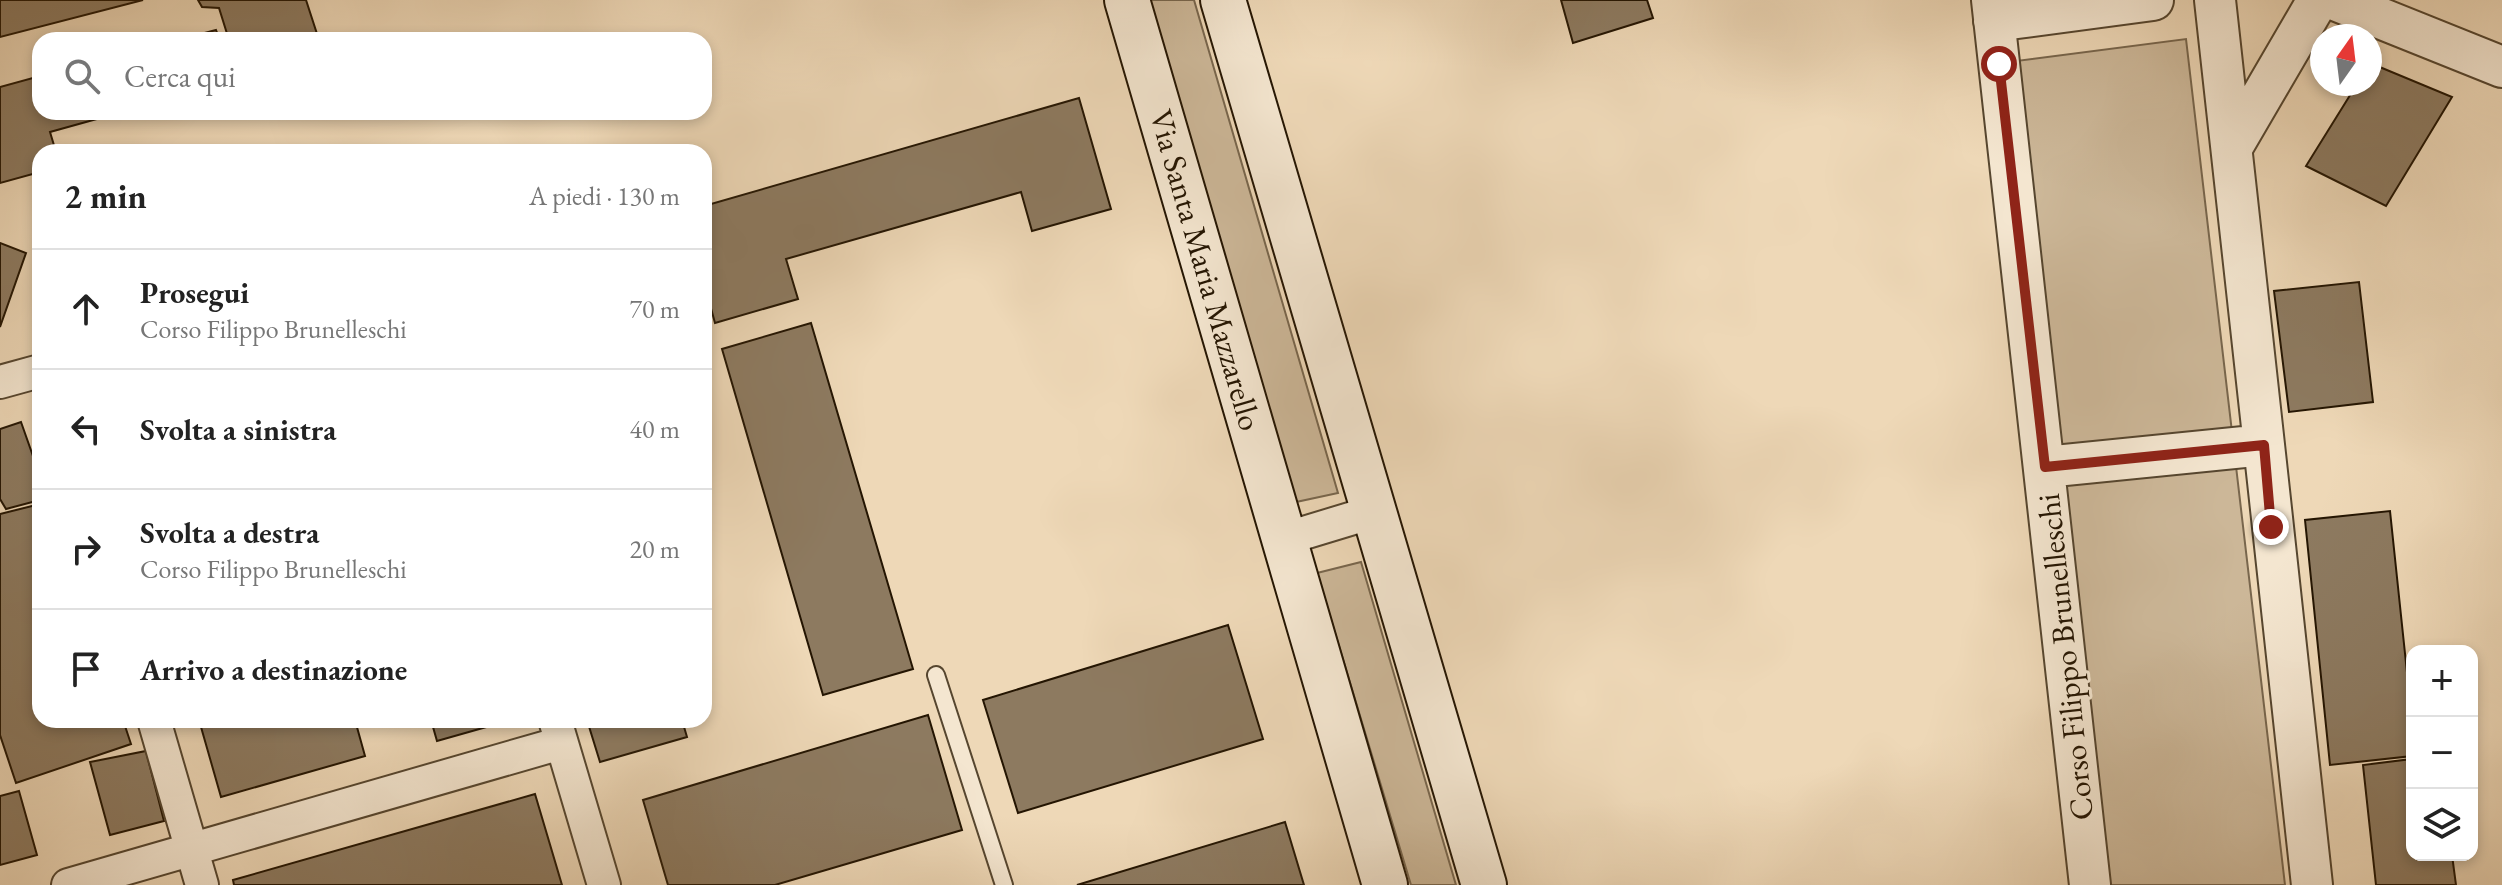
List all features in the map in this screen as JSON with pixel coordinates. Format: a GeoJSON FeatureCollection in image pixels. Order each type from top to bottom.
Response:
{"type":"FeatureCollection","features":[{"type":"Feature","properties":{"kind":"main road","name":"Via Santa Maria Mazzarello"},"geometry":{"type":"LineString","coordinates":[[1127,0],[1385,885]]}},
{"type":"Feature","properties":{"kind":"main road"},"geometry":{"type":"LineString","coordinates":[[1223,0],[1484,885]]}},
{"type":"Feature","properties":{"kind":"street"},"geometry":{"type":"LineString","coordinates":[[1993,10],[2153,0]]}},
{"type":"Feature","properties":{"kind":"street"},"geometry":{"type":"LineString","coordinates":[[2215,0],[2234,144],[2312,885]]}},
{"type":"Feature","properties":{"kind":"street"},"geometry":{"type":"LineString","coordinates":[[2234,144],[2318,0]]}},
{"type":"Feature","properties":{"kind":"street"},"geometry":{"type":"LineString","coordinates":[[2335,0],[2502,67]]}},
{"type":"Feature","properties":{"kind":"street","name":"Corso Filippo Brunelleschi"},"geometry":{"type":"LineString","coordinates":[[1993,10],[2090,885]]}},
{"type":"Feature","properties":{"kind":"street"},"geometry":{"type":"LineString","coordinates":[[0,382],[32,373]]}},
{"type":"Feature","properties":{"kind":"street"},"geometry":{"type":"LineString","coordinates":[[2045,467],[2264,445]]}},
{"type":"Feature","properties":{"kind":"street"},"geometry":{"type":"LineString","coordinates":[[1284,539],[1373,512]]}},
{"type":"Feature","properties":{"kind":"street"},"geometry":{"type":"LineString","coordinates":[[156,728],[202,885]]}},
{"type":"Feature","properties":{"kind":"street"},"geometry":{"type":"LineString","coordinates":[[68,885],[192,849],[558,731],[604,885]]}},
{"type":"Feature","properties":{"kind":"lane"},"geometry":{"type":"LineString","coordinates":[[936,675],[1004,885]]}},
{"type":"Feature","properties":{"kind":"shaded area"},"geometry":{"type":"Polygon","coordinates":[[[1147,0],[1194,0],[1338,493],[1296,502],[1147,0]]]}},
{"type":"Feature","properties":{"kind":"shaded area"},"geometry":{"type":"Polygon","coordinates":[[[2186,39],[2285,885],[2109,885],[2016,61],[2186,39]]]}},
{"type":"Feature","properties":{"kind":"shaded area"},"geometry":{"type":"Polygon","coordinates":[[[1361,562],[1456,885],[1411,885],[1317,573],[1361,562]]]}},
{"type":"Feature","properties":{"kind":"building"},"geometry":{"type":"Polygon","coordinates":[[[0,0],[143,0],[0,37],[0,0]]]}},
{"type":"Feature","properties":{"kind":"building"},"geometry":{"type":"Polygon","coordinates":[[[198,0],[306,0],[316,32],[226,32],[219,8],[202,7],[198,0]]]}},
{"type":"Feature","properties":{"kind":"building"},"geometry":{"type":"Polygon","coordinates":[[[1561,0],[1647,0],[1653,18],[1573,43],[1561,0]]]}},
{"type":"Feature","properties":{"kind":"building"},"geometry":{"type":"Polygon","coordinates":[[[2382,68],[2452,97],[2386,206],[2306,166],[2350,96],[2382,96],[2382,68]]]}},
{"type":"Feature","properties":{"kind":"building"},"geometry":{"type":"Polygon","coordinates":[[[32,78],[32,120],[93,120],[50,132],[54,144],[32,144],[32,174],[0,183],[0,87],[32,78]]]}},
{"type":"Feature","properties":{"kind":"building"},"geometry":{"type":"Polygon","coordinates":[[[1079,98],[1111,209],[1032,231],[1021,192],[786,259],[798,299],[715,323],[712,312],[712,204],[1079,98]]]}},
{"type":"Feature","properties":{"kind":"building"},"geometry":{"type":"Polygon","coordinates":[[[0,243],[26,253],[0,327],[0,243]]]}},
{"type":"Feature","properties":{"kind":"building"},"geometry":{"type":"Polygon","coordinates":[[[2359,282],[2373,402],[2289,412],[2274,291],[2359,282]]]}},
{"type":"Feature","properties":{"kind":"building"},"geometry":{"type":"Polygon","coordinates":[[[811,323],[913,669],[823,695],[722,349],[811,323]]]}},
{"type":"Feature","properties":{"kind":"building"},"geometry":{"type":"Polygon","coordinates":[[[21,422],[32,453],[32,502],[6,509],[0,499],[0,429],[21,422]]]}},
{"type":"Feature","properties":{"kind":"building"},"geometry":{"type":"Polygon","coordinates":[[[32,506],[32,728],[126,728],[131,744],[16,783],[0,735],[0,514],[32,506]]]}},
{"type":"Feature","properties":{"kind":"building"},"geometry":{"type":"Polygon","coordinates":[[[2390,511],[2406,663],[2406,757],[2330,765],[2305,520],[2390,511]]]}},
{"type":"Feature","properties":{"kind":"building"},"geometry":{"type":"Polygon","coordinates":[[[1228,625],[1263,739],[1018,813],[983,700],[1228,625]]]}},
{"type":"Feature","properties":{"kind":"building"},"geometry":{"type":"Polygon","coordinates":[[[928,715],[962,830],[775,885],[668,885],[643,800],[928,715]]]}},
{"type":"Feature","properties":{"kind":"building"},"geometry":{"type":"Polygon","coordinates":[[[201,728],[357,728],[365,756],[221,797],[201,728]]]}},
{"type":"Feature","properties":{"kind":"building"},"geometry":{"type":"Polygon","coordinates":[[[433,728],[483,728],[437,741],[433,728]]]}},
{"type":"Feature","properties":{"kind":"building"},"geometry":{"type":"Polygon","coordinates":[[[589,728],[684,728],[687,737],[600,762],[589,728]]]}},
{"type":"Feature","properties":{"kind":"building"},"geometry":{"type":"Polygon","coordinates":[[[146,751],[164,821],[110,835],[90,762],[146,751]]]}},
{"type":"Feature","properties":{"kind":"building"},"geometry":{"type":"Polygon","coordinates":[[[2406,760],[2406,861],[2453,861],[2456,885],[2376,885],[2363,765],[2406,760]]]}},
{"type":"Feature","properties":{"kind":"building"},"geometry":{"type":"Polygon","coordinates":[[[19,791],[37,855],[0,865],[0,796],[19,791]]]}},
{"type":"Feature","properties":{"kind":"building"},"geometry":{"type":"Polygon","coordinates":[[[535,794],[562,885],[234,885],[233,880],[535,794]]]}},
{"type":"Feature","properties":{"kind":"building"},"geometry":{"type":"Polygon","coordinates":[[[1285,822],[1304,885],[1077,885],[1285,822]]]}},
{"type":"Feature","properties":{"kind":"route"},"geometry":{"type":"LineString","coordinates":[[1999,64],[2045,467],[2264,445],[2271,527]]}}]}
